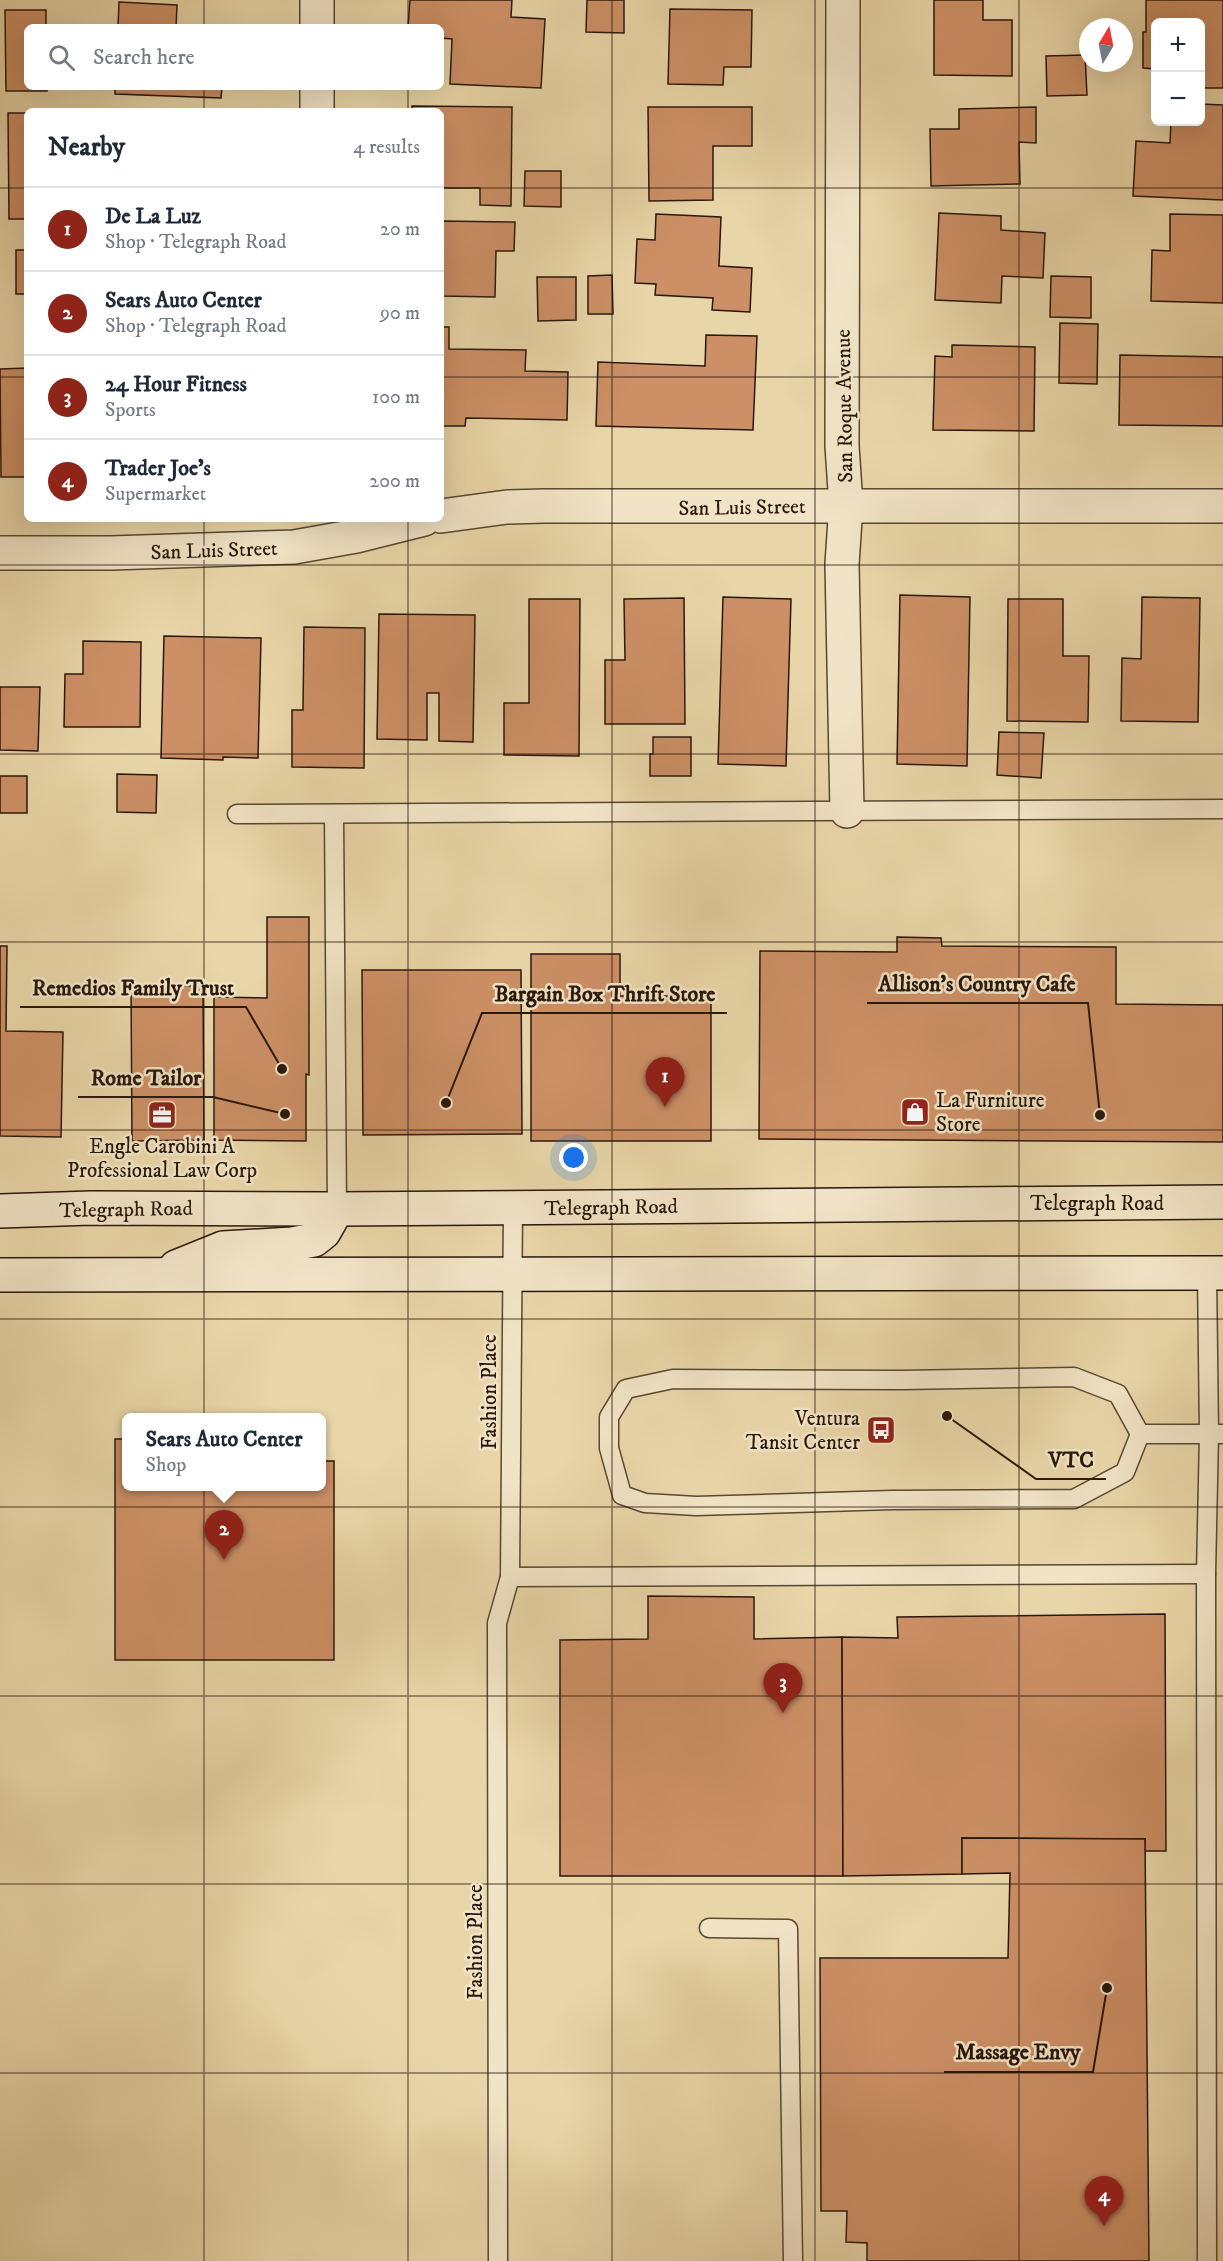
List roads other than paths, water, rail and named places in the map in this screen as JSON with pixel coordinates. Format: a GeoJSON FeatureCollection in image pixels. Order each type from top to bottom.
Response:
{"type":"FeatureCollection","features":[{"type":"Feature","properties":{"kind":"main road"},"geometry":{"type":"LineString","coordinates":[[317,0],[317,24]]}},
{"type":"Feature","properties":{"kind":"main road","name":"San Roque Avenue"},"geometry":{"type":"LineString","coordinates":[[843,0],[842,446],[846,505],[842,564],[847,811]]}},
{"type":"Feature","properties":{"kind":"main road"},"geometry":{"type":"LineString","coordinates":[[317,90],[317,108]]}},
{"type":"Feature","properties":{"kind":"main road","name":"San Luis Street"},"geometry":{"type":"LineString","coordinates":[[444,516],[507,507],[1223,506]]}},
{"type":"Feature","properties":{"kind":"main road","name":"San Luis Street"},"geometry":{"type":"LineString","coordinates":[[0,553],[270,549],[318,531],[398,522]]}},
{"type":"Feature","properties":{"kind":"main road","name":"Telegraph Road"},"geometry":{"type":"LineString","coordinates":[[0,1211],[91,1208],[338,1209],[1223,1202]]}},
{"type":"Feature","properties":{"kind":"main road"},"geometry":{"type":"LineString","coordinates":[[157,1274],[223,1248],[292,1245],[314,1239],[324,1232],[338,1209]]}},
{"type":"Feature","properties":{"kind":"main road"},"geometry":{"type":"LineString","coordinates":[[0,1227],[42,1211]]}},
{"type":"Feature","properties":{"kind":"main road"},"geometry":{"type":"LineString","coordinates":[[0,1275],[1215,1273]]}},
{"type":"Feature","properties":{"kind":"lane"},"geometry":{"type":"LineString","coordinates":[[237,814],[1223,809]]}},
{"type":"Feature","properties":{"kind":"lane"},"geometry":{"type":"LineString","coordinates":[[334,814],[338,1209]]}},
{"type":"Feature","properties":{"kind":"lane","name":"Fashion Place"},"geometry":{"type":"LineString","coordinates":[[498,2261],[497,1623],[510,1577],[513,1208]]}},
{"type":"Feature","properties":{"kind":"lane"},"geometry":{"type":"LineString","coordinates":[[1208,2261],[1214,1675],[1206,1574],[1216,1434],[1215,1273]]}},
{"type":"Feature","properties":{"kind":"lane"},"geometry":{"type":"LineString","coordinates":[[1074,1377],[1118,1394],[1140,1434],[1125,1472],[1074,1499],[892,1500],[696,1506],[645,1503],[622,1494],[609,1448],[609,1417],[626,1389],[673,1378],[902,1380],[1074,1377]]}},
{"type":"Feature","properties":{"kind":"lane"},"geometry":{"type":"LineString","coordinates":[[1140,1434],[1216,1434]]}},
{"type":"Feature","properties":{"kind":"lane"},"geometry":{"type":"LineString","coordinates":[[510,1577],[1206,1574]]}},
{"type":"Feature","properties":{"kind":"lane"},"geometry":{"type":"LineString","coordinates":[[709,1928],[788,1929],[793,2261]]}},
{"type":"Feature","properties":{"kind":"place","name":"Remedios Family Trust"},"geometry":{"type":"Point","coordinates":[282,1069]}},
{"type":"Feature","properties":{"kind":"place","name":"Bargain Box Thrift Store"},"geometry":{"type":"Point","coordinates":[446,1103]}},
{"type":"Feature","properties":{"kind":"place","name":"De La Luz"},"geometry":{"type":"Point","coordinates":[665,1107]}},
{"type":"Feature","properties":{"kind":"place","name":"La Furniture Store"},"geometry":{"type":"Point","coordinates":[915,1112]}},
{"type":"Feature","properties":{"kind":"place","name":"Rome Tailor"},"geometry":{"type":"Point","coordinates":[285,1114]}},
{"type":"Feature","properties":{"kind":"place","name":"Engle Carobini A Professional Law Corp"},"geometry":{"type":"Point","coordinates":[162,1115]}},
{"type":"Feature","properties":{"kind":"place","name":"Allison's Country Cafe"},"geometry":{"type":"Point","coordinates":[1100,1115]}},
{"type":"Feature","properties":{"kind":"place","name":"VTC"},"geometry":{"type":"Point","coordinates":[947,1416]}},
{"type":"Feature","properties":{"kind":"place","name":"Ventura Tansit Center"},"geometry":{"type":"Point","coordinates":[881,1430]}},
{"type":"Feature","properties":{"kind":"place","name":"Sears Auto Center"},"geometry":{"type":"Point","coordinates":[224,1560]}},
{"type":"Feature","properties":{"kind":"place","name":"24 Hour Fitness"},"geometry":{"type":"Point","coordinates":[783,1713]}},
{"type":"Feature","properties":{"kind":"place","name":"Massage Envy"},"geometry":{"type":"Point","coordinates":[1107,1988]}},
{"type":"Feature","properties":{"kind":"place","name":"Trader Joe's"},"geometry":{"type":"Point","coordinates":[1104,2226]}}]}
